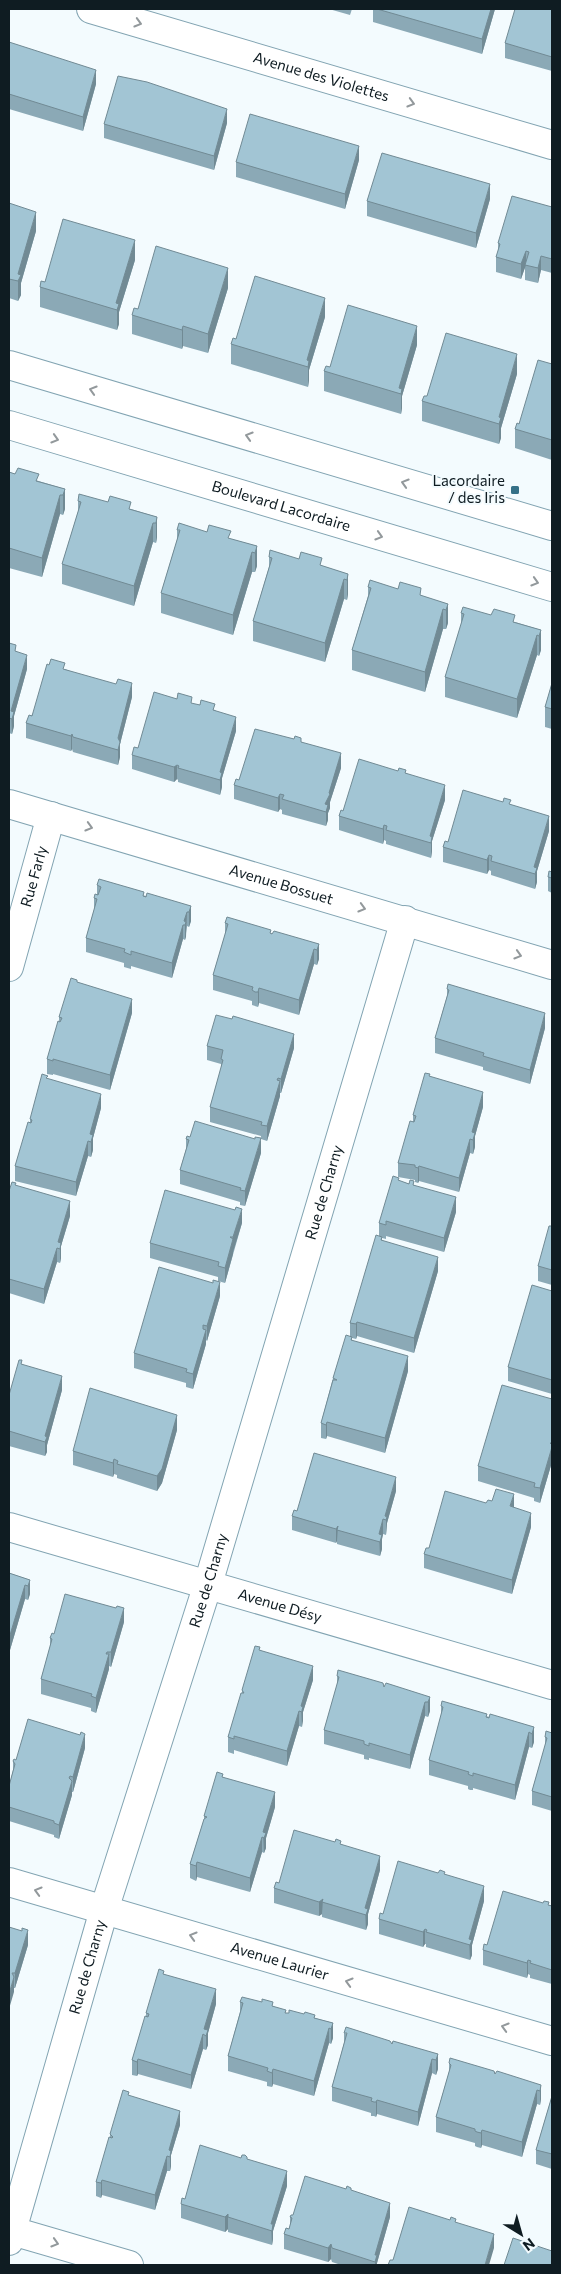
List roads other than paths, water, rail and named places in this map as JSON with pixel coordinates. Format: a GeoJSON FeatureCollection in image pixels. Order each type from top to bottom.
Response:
{"type":"FeatureCollection","features":[{"type":"Feature","properties":{"kind":"street","name":"Avenue des Violettes"},"geometry":{"type":"LineString","coordinates":[[91,9],[552,145]]}},
{"type":"Feature","properties":{"kind":"street"},"geometry":{"type":"LineString","coordinates":[[9,365],[552,526]]}},
{"type":"Feature","properties":{"kind":"street","name":"Boulevard Lacordaire"},"geometry":{"type":"LineString","coordinates":[[9,425],[552,587]]}},
{"type":"Feature","properties":{"kind":"street","name":"Avenue Bossuet"},"geometry":{"type":"LineString","coordinates":[[9,804],[552,965]]}},
{"type":"Feature","properties":{"kind":"street","name":"Rue Farly"},"geometry":{"type":"LineString","coordinates":[[9,967],[51,816]]}},
{"type":"Feature","properties":{"kind":"street","name":"Rue de Charny"},"geometry":{"type":"LineString","coordinates":[[10,2234],[104,1910],[208,1584],[405,920]]}},
{"type":"Feature","properties":{"kind":"street","name":"Avenue Désy"},"geometry":{"type":"LineString","coordinates":[[9,1527],[552,1685]]}},
{"type":"Feature","properties":{"kind":"street","name":"Avenue Laurier"},"geometry":{"type":"LineString","coordinates":[[9,1882],[552,2041]]}},
{"type":"Feature","properties":{"kind":"street"},"geometry":{"type":"LineString","coordinates":[[10,2234],[129,2265]]}},
{"type":"Feature","properties":{"kind":"place","name":"Lacordaire / des Iris"},"geometry":{"type":"Point","coordinates":[515,490]}}]}
